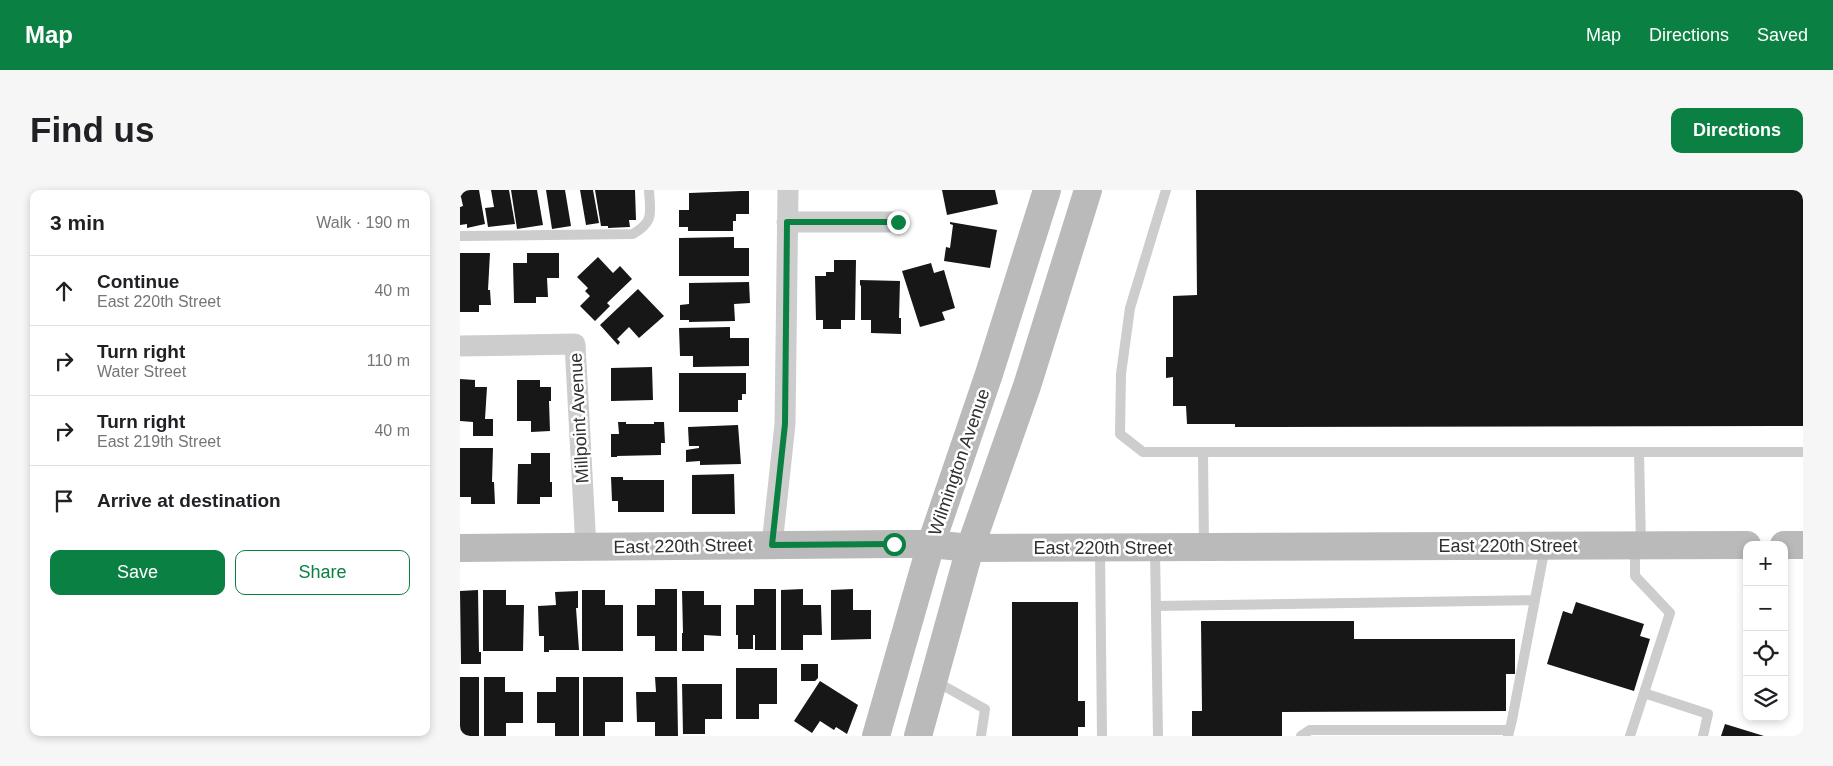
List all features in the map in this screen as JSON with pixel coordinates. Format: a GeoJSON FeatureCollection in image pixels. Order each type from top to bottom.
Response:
{"type":"FeatureCollection","features":[{"type":"Feature","properties":{"kind":"street"},"geometry":{"type":"LineString","coordinates":[[772,545],[785,424],[788,190]]}},
{"type":"Feature","properties":{"kind":"street","name":"Wilmington Avenue"},"geometry":{"type":"LineString","coordinates":[[876,736],[931,544],[989,374],[1047,190]]}},
{"type":"Feature","properties":{"kind":"street"},"geometry":{"type":"LineString","coordinates":[[918,736],[970,548],[1027,386],[1088,190]]}},
{"type":"Feature","properties":{"kind":"street"},"geometry":{"type":"LineString","coordinates":[[787,222],[898,222]]}},
{"type":"Feature","properties":{"kind":"street","name":"Millpoint Avenue"},"geometry":{"type":"LineString","coordinates":[[460,346],[575,344],[586,548]]}},
{"type":"Feature","properties":{"kind":"street","name":"East 220th Street"},"geometry":{"type":"LineString","coordinates":[[460,548],[931,544],[970,548],[1743,545]]}},
{"type":"Feature","properties":{"kind":"street"},"geometry":{"type":"LineString","coordinates":[[1788,545],[1803,545]]}},
{"type":"Feature","properties":{"kind":"lane"},"geometry":{"type":"LineString","coordinates":[[460,236],[633,234],[644,227],[648,220],[649,190]]}},
{"type":"Feature","properties":{"kind":"lane"},"geometry":{"type":"LineString","coordinates":[[1166,190],[1130,308],[1121,374],[1120,434],[1143,452],[1803,452]]}},
{"type":"Feature","properties":{"kind":"lane"},"geometry":{"type":"LineString","coordinates":[[1203,452],[1204,547]]}},
{"type":"Feature","properties":{"kind":"lane"},"geometry":{"type":"LineString","coordinates":[[1630,736],[1670,613],[1635,576],[1638,546],[1640,452]]}},
{"type":"Feature","properties":{"kind":"lane"},"geometry":{"type":"LineString","coordinates":[[1301,736],[1310,730],[1508,733],[1545,546]]}},
{"type":"Feature","properties":{"kind":"lane"},"geometry":{"type":"LineString","coordinates":[[1155,547],[1158,736]]}},
{"type":"Feature","properties":{"kind":"lane"},"geometry":{"type":"LineString","coordinates":[[1100,548],[1102,736]]}},
{"type":"Feature","properties":{"kind":"lane"},"geometry":{"type":"LineString","coordinates":[[1156,606],[1535,600]]}},
{"type":"Feature","properties":{"kind":"lane"},"geometry":{"type":"LineString","coordinates":[[934,681],[985,709],[981,736]]}},
{"type":"Feature","properties":{"kind":"lane"},"geometry":{"type":"LineString","coordinates":[[1644,693],[1708,714],[1703,736]]}},
{"type":"Feature","properties":{"kind":"building"},"geometry":{"type":"Polygon","coordinates":[[[460,190],[479,190],[485,224],[467,228],[467,224],[460,225],[460,207],[463,206],[460,190]]]}},
{"type":"Feature","properties":{"kind":"building"},"geometry":{"type":"Polygon","coordinates":[[[491,190],[509,190],[515,224],[488,227],[485,208],[494,207],[491,190]]]}},
{"type":"Feature","properties":{"kind":"building"},"geometry":{"type":"Polygon","coordinates":[[[511,190],[537,190],[543,225],[517,229],[511,190]]]}},
{"type":"Feature","properties":{"kind":"building"},"geometry":{"type":"Polygon","coordinates":[[[546,190],[565,190],[571,226],[552,229],[546,190]]]}},
{"type":"Feature","properties":{"kind":"building"},"geometry":{"type":"Polygon","coordinates":[[[580,190],[593,190],[599,223],[586,225],[580,190]]]}},
{"type":"Feature","properties":{"kind":"building"},"geometry":{"type":"Polygon","coordinates":[[[595,190],[635,190],[636,220],[629,220],[630,227],[608,228],[608,226],[601,226],[595,190]]]}},
{"type":"Feature","properties":{"kind":"building"},"geometry":{"type":"Polygon","coordinates":[[[942,190],[995,190],[998,204],[947,215],[942,190]]]}},
{"type":"Feature","properties":{"kind":"building"},"geometry":{"type":"Polygon","coordinates":[[[1196,190],[1803,190],[1803,426],[1235,427],[1235,424],[1187,424],[1186,406],[1173,406],[1173,377],[1166,378],[1166,357],[1173,357],[1173,296],[1197,295],[1196,190]]]}},
{"type":"Feature","properties":{"kind":"building"},"geometry":{"type":"Polygon","coordinates":[[[749,191],[749,214],[736,214],[736,221],[733,221],[733,231],[688,231],[688,227],[679,227],[679,210],[689,210],[689,193],[749,191]]]}},
{"type":"Feature","properties":{"kind":"building"},"geometry":{"type":"Polygon","coordinates":[[[950,222],[997,230],[990,268],[944,261],[946,247],[950,248],[953,225],[950,222]]]}},
{"type":"Feature","properties":{"kind":"building"},"geometry":{"type":"Polygon","coordinates":[[[734,237],[734,248],[749,248],[749,276],[679,276],[679,238],[734,237]]]}},
{"type":"Feature","properties":{"kind":"building"},"geometry":{"type":"Polygon","coordinates":[[[460,253],[490,253],[488,290],[490,290],[491,305],[479,305],[479,312],[460,312],[460,253]]]}},
{"type":"Feature","properties":{"kind":"building"},"geometry":{"type":"Polygon","coordinates":[[[527,253],[559,253],[559,278],[547,278],[548,297],[536,297],[536,303],[514,303],[513,263],[527,263],[527,253]]]}},
{"type":"Feature","properties":{"kind":"building"},"geometry":{"type":"Polygon","coordinates":[[[598,257],[613,273],[620,266],[632,279],[607,303],[610,306],[595,321],[580,306],[590,296],[585,291],[588,288],[577,277],[598,257]]]}},
{"type":"Feature","properties":{"kind":"building"},"geometry":{"type":"Polygon","coordinates":[[[834,260],[856,260],[855,320],[841,320],[841,329],[823,329],[823,320],[816,320],[815,276],[826,276],[826,272],[834,272],[834,260]]]}},
{"type":"Feature","properties":{"kind":"building"},"geometry":{"type":"Polygon","coordinates":[[[931,263],[934,273],[944,270],[955,308],[942,312],[945,320],[920,327],[902,271],[931,263]]]}},
{"type":"Feature","properties":{"kind":"building"},"geometry":{"type":"Polygon","coordinates":[[[860,280],[900,281],[899,318],[901,318],[901,334],[871,333],[871,320],[861,320],[860,280]]]}},
{"type":"Feature","properties":{"kind":"building"},"geometry":{"type":"Polygon","coordinates":[[[749,282],[750,303],[734,304],[735,321],[689,322],[689,320],[680,320],[680,305],[689,304],[689,283],[749,282]]]}},
{"type":"Feature","properties":{"kind":"building"},"geometry":{"type":"Polygon","coordinates":[[[638,289],[664,316],[639,338],[629,327],[617,339],[620,342],[618,345],[600,325],[638,289]]]}},
{"type":"Feature","properties":{"kind":"building"},"geometry":{"type":"Polygon","coordinates":[[[730,327],[730,338],[749,338],[749,366],[693,367],[693,356],[680,356],[679,328],[730,327]]]}},
{"type":"Feature","properties":{"kind":"building"},"geometry":{"type":"Polygon","coordinates":[[[652,367],[653,400],[611,401],[611,368],[652,367]]]}},
{"type":"Feature","properties":{"kind":"building"},"geometry":{"type":"Polygon","coordinates":[[[679,373],[746,373],[746,394],[742,394],[742,400],[738,400],[738,412],[679,412],[679,373]]]}},
{"type":"Feature","properties":{"kind":"building"},"geometry":{"type":"Polygon","coordinates":[[[460,379],[475,380],[475,387],[487,387],[485,419],[493,419],[493,436],[473,436],[473,422],[460,421],[460,379]]]}},
{"type":"Feature","properties":{"kind":"building"},"geometry":{"type":"Polygon","coordinates":[[[517,380],[540,380],[540,387],[551,387],[551,401],[549,401],[550,431],[531,432],[531,421],[517,421],[517,380]]]}},
{"type":"Feature","properties":{"kind":"building"},"geometry":{"type":"Polygon","coordinates":[[[618,422],[626,422],[626,424],[654,424],[654,422],[664,422],[665,443],[661,443],[661,455],[611,457],[611,434],[619,434],[618,422]]]}},
{"type":"Feature","properties":{"kind":"building"},"geometry":{"type":"Polygon","coordinates":[[[738,425],[741,464],[700,465],[700,461],[686,462],[686,450],[699,448],[699,446],[689,446],[688,427],[738,425]]]}},
{"type":"Feature","properties":{"kind":"building"},"geometry":{"type":"Polygon","coordinates":[[[460,448],[493,448],[492,482],[494,482],[495,504],[471,504],[471,497],[460,497],[460,448]]]}},
{"type":"Feature","properties":{"kind":"building"},"geometry":{"type":"Polygon","coordinates":[[[531,453],[550,453],[552,497],[540,497],[540,504],[517,504],[518,464],[531,464],[531,453]]]}},
{"type":"Feature","properties":{"kind":"building"},"geometry":{"type":"Polygon","coordinates":[[[734,474],[735,514],[692,514],[692,475],[734,474]]]}},
{"type":"Feature","properties":{"kind":"building"},"geometry":{"type":"Polygon","coordinates":[[[611,477],[623,477],[623,480],[664,480],[664,512],[618,512],[618,501],[612,501],[611,477]]]}},
{"type":"Feature","properties":{"kind":"building"},"geometry":{"type":"Polygon","coordinates":[[[655,589],[677,589],[677,651],[655,651],[655,636],[637,636],[637,605],[655,605],[655,589]]]}},
{"type":"Feature","properties":{"kind":"building"},"geometry":{"type":"Polygon","coordinates":[[[754,589],[776,589],[776,650],[755,650],[755,635],[753,635],[753,649],[738,649],[736,605],[754,605],[754,589]]]}},
{"type":"Feature","properties":{"kind":"building"},"geometry":{"type":"Polygon","coordinates":[[[803,589],[803,605],[821,605],[822,635],[803,635],[803,650],[781,650],[781,590],[803,589]]]}},
{"type":"Feature","properties":{"kind":"building"},"geometry":{"type":"Polygon","coordinates":[[[853,589],[853,610],[871,610],[871,639],[831,640],[831,590],[853,589]]]}},
{"type":"Feature","properties":{"kind":"building"},"geometry":{"type":"Polygon","coordinates":[[[478,590],[479,652],[481,652],[481,664],[461,664],[460,591],[478,590]]]}},
{"type":"Feature","properties":{"kind":"building"},"geometry":{"type":"Polygon","coordinates":[[[483,590],[506,590],[506,605],[524,605],[523,651],[483,651],[483,590]]]}},
{"type":"Feature","properties":{"kind":"building"},"geometry":{"type":"Polygon","coordinates":[[[582,590],[605,590],[605,605],[623,605],[623,651],[582,651],[582,590]]]}},
{"type":"Feature","properties":{"kind":"building"},"geometry":{"type":"Polygon","coordinates":[[[578,591],[578,608],[576,608],[579,650],[549,650],[549,652],[544,652],[544,636],[539,636],[538,606],[556,605],[555,592],[578,591]]]}},
{"type":"Feature","properties":{"kind":"building"},"geometry":{"type":"Polygon","coordinates":[[[682,591],[704,591],[704,605],[721,605],[721,636],[704,635],[704,651],[682,651],[682,591]]]}},
{"type":"Feature","properties":{"kind":"building"},"geometry":{"type":"Polygon","coordinates":[[[1012,602],[1078,602],[1078,701],[1085,701],[1085,727],[1078,727],[1078,736],[1012,736],[1012,602]]]}},
{"type":"Feature","properties":{"kind":"building"},"geometry":{"type":"Polygon","coordinates":[[[1576,602],[1644,624],[1640,636],[1650,639],[1634,691],[1547,664],[1563,611],[1572,614],[1576,602]]]}},
{"type":"Feature","properties":{"kind":"building"},"geometry":{"type":"Polygon","coordinates":[[[1201,621],[1354,621],[1354,639],[1515,639],[1515,674],[1506,674],[1506,711],[1282,712],[1282,736],[1192,736],[1192,711],[1202,711],[1201,621]]]}},
{"type":"Feature","properties":{"kind":"building"},"geometry":{"type":"Polygon","coordinates":[[[801,664],[818,664],[818,678],[815,681],[801,681],[801,664]]]}},
{"type":"Feature","properties":{"kind":"building"},"geometry":{"type":"Polygon","coordinates":[[[736,668],[777,668],[777,704],[759,704],[759,719],[736,719],[736,668]]]}},
{"type":"Feature","properties":{"kind":"building"},"geometry":{"type":"Polygon","coordinates":[[[460,677],[479,677],[479,736],[460,736],[460,677]]]}},
{"type":"Feature","properties":{"kind":"building"},"geometry":{"type":"Polygon","coordinates":[[[484,677],[505,677],[505,692],[523,692],[523,723],[506,723],[506,736],[484,736],[484,677]]]}},
{"type":"Feature","properties":{"kind":"building"},"geometry":{"type":"Polygon","coordinates":[[[556,677],[579,677],[579,736],[555,736],[555,723],[537,723],[537,692],[556,692],[556,677]]]}},
{"type":"Feature","properties":{"kind":"building"},"geometry":{"type":"Polygon","coordinates":[[[583,677],[623,677],[623,722],[605,722],[605,736],[583,736],[583,677]]]}},
{"type":"Feature","properties":{"kind":"building"},"geometry":{"type":"Polygon","coordinates":[[[655,677],[677,677],[678,736],[655,736],[655,722],[637,722],[636,692],[656,692],[655,677]]]}},
{"type":"Feature","properties":{"kind":"building"},"geometry":{"type":"Polygon","coordinates":[[[820,681],[858,705],[847,734],[836,727],[834,730],[820,721],[812,733],[794,721],[820,681]]]}},
{"type":"Feature","properties":{"kind":"building"},"geometry":{"type":"Polygon","coordinates":[[[682,684],[722,684],[722,719],[705,719],[705,734],[683,734],[682,684]]]}},
{"type":"Feature","properties":{"kind":"building"},"geometry":{"type":"Polygon","coordinates":[[[1725,724],[1764,736],[1721,736],[1725,724]]]}},
{"type":"Feature","properties":{"kind":"route"},"geometry":{"type":"LineString","coordinates":[[894,544],[772,545],[785,424],[787,222],[898,222]]}}]}
